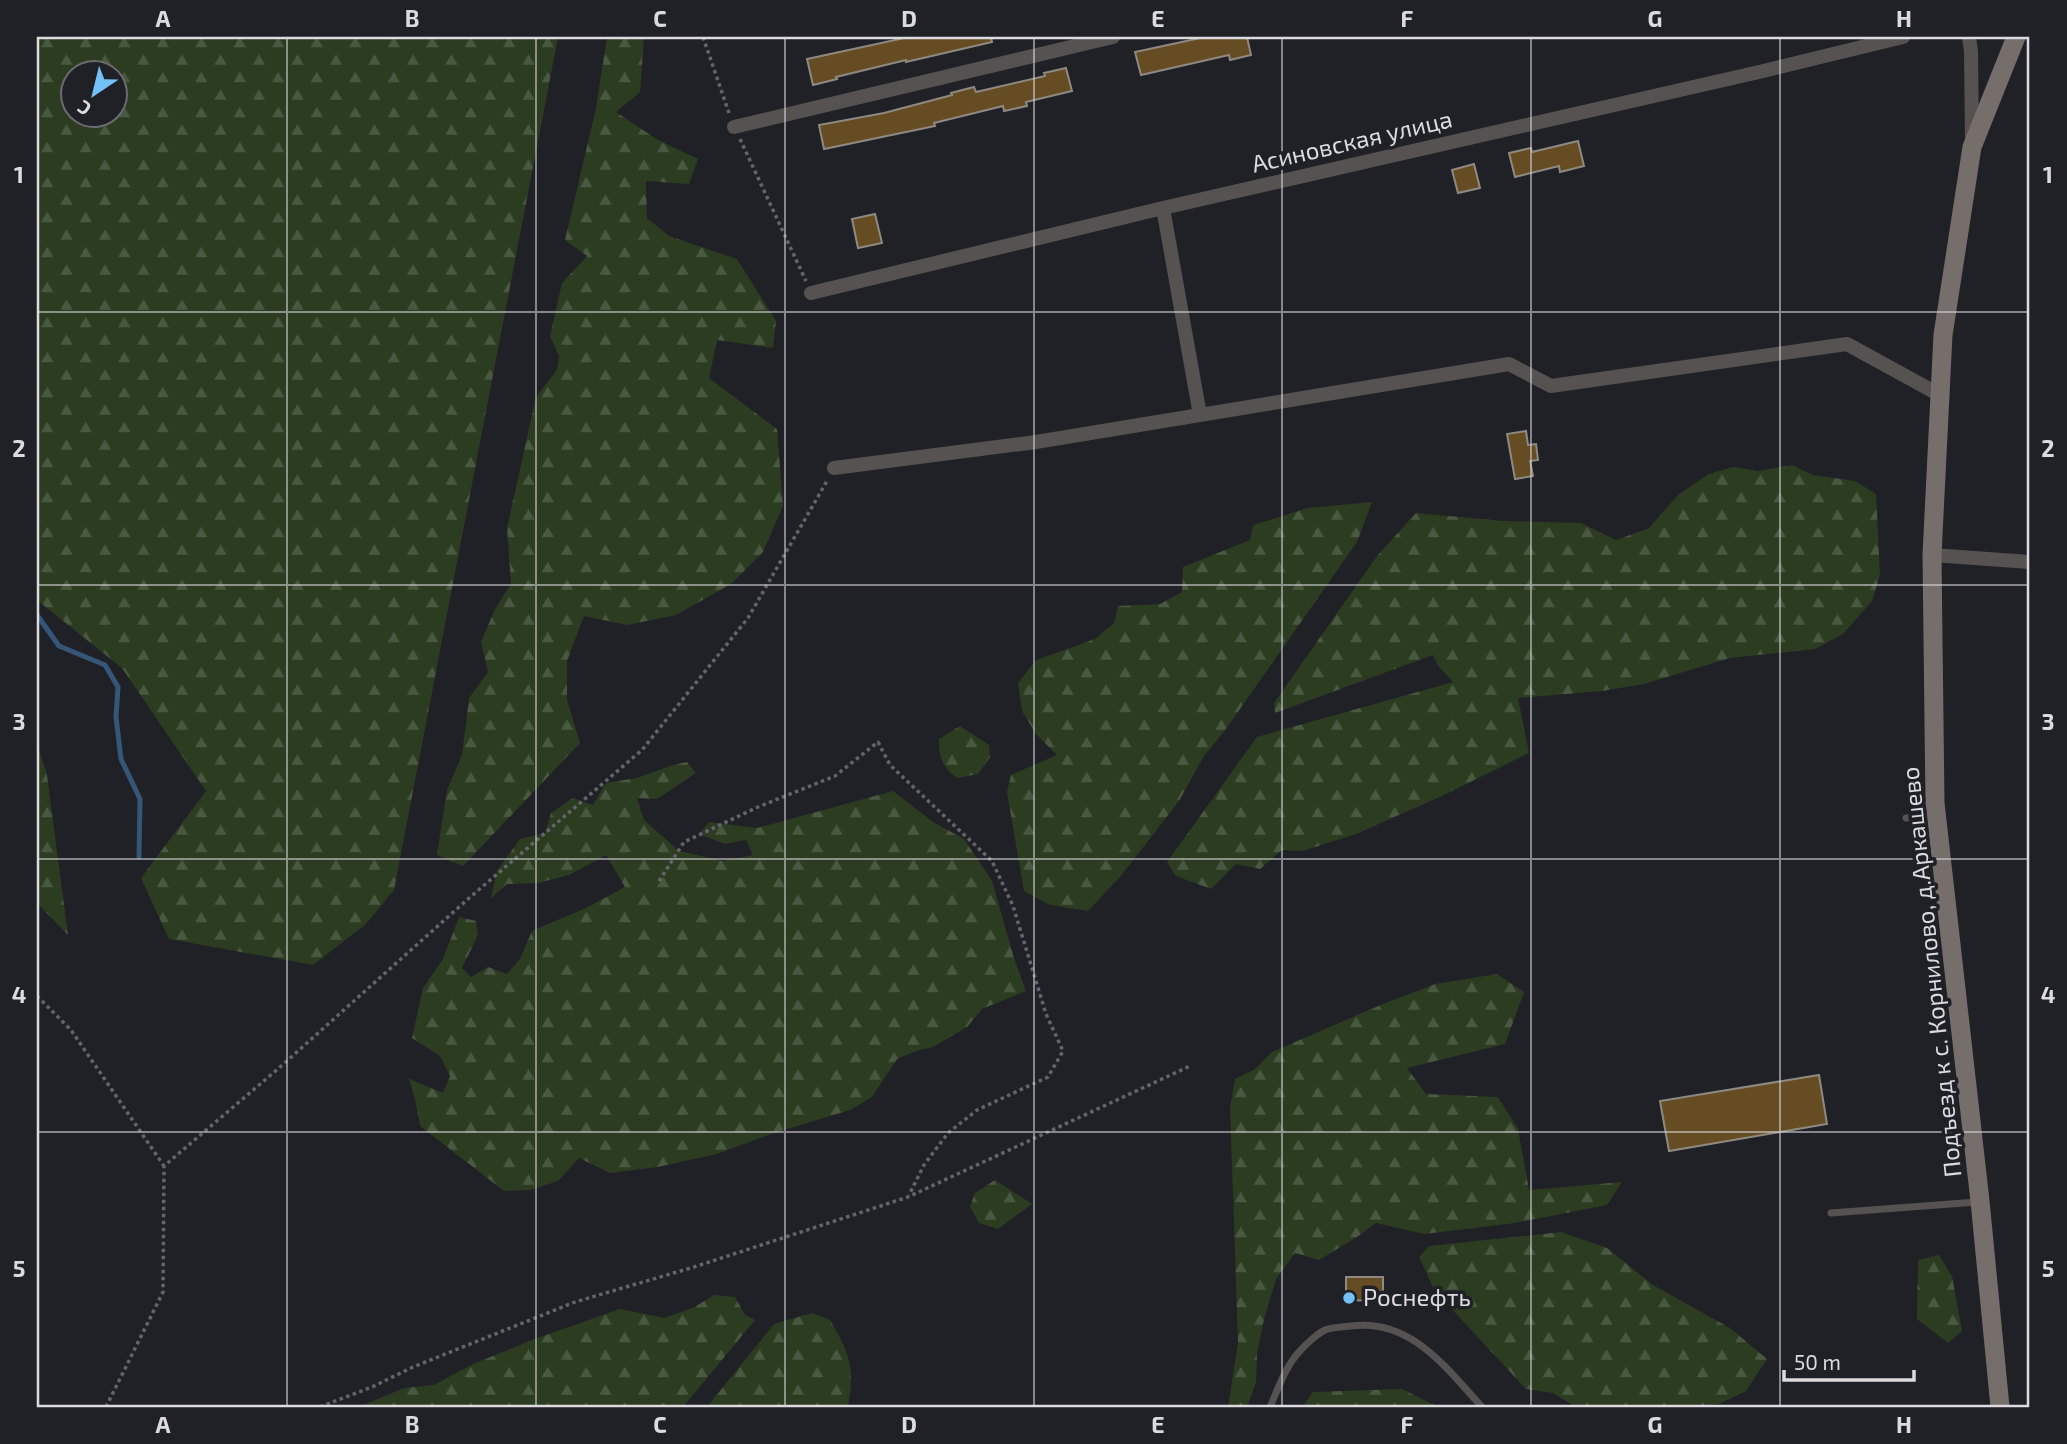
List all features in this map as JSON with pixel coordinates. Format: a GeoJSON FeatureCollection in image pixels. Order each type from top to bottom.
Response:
{"type":"FeatureCollection","features":[{"type":"Feature","properties":{"kind":"street"},"geometry":{"type":"LineString","coordinates":[[734,127],[1113,37]]}},
{"type":"Feature","properties":{"kind":"street","name":"Асиновская улица"},"geometry":{"type":"LineString","coordinates":[[811,293],[1163,208],[1903,37]]}},
{"type":"Feature","properties":{"kind":"street"},"geometry":{"type":"LineString","coordinates":[[1969,37],[1972,147]]}},
{"type":"Feature","properties":{"kind":"street","name":"Подъезд к с. Корнилово, д.Аркашево"},"geometry":{"type":"LineString","coordinates":[[2000,1407],[1937,817],[1932,555],[1943,335],[1972,147],[2016,37]]}},
{"type":"Feature","properties":{"kind":"street"},"geometry":{"type":"LineString","coordinates":[[1163,208],[1200,415]]}},
{"type":"Feature","properties":{"kind":"street"},"geometry":{"type":"LineString","coordinates":[[834,468],[1036,442],[1508,364],[1551,386],[1847,344],[1940,395]]}},
{"type":"Feature","properties":{"kind":"street"},"geometry":{"type":"LineString","coordinates":[[1932,555],[2030,562]]}},
{"type":"Feature","properties":{"kind":"lane"},"geometry":{"type":"LineString","coordinates":[[1906,818],[1937,817]]}},
{"type":"Feature","properties":{"kind":"lane"},"geometry":{"type":"LineString","coordinates":[[1831,1213],[1980,1201]]}},
{"type":"Feature","properties":{"kind":"lane"},"geometry":{"type":"LineString","coordinates":[[1270,1407],[1298,1352],[1325,1330],[1362,1325],[1385,1326],[1413,1339],[1436,1357],[1482,1407]]}},
{"type":"Feature","properties":{"kind":"path"},"geometry":{"type":"LineString","coordinates":[[703,37],[734,127],[811,293]]}},
{"type":"Feature","properties":{"kind":"path"},"geometry":{"type":"LineString","coordinates":[[164,1166],[642,750],[748,618],[834,468]]}},
{"type":"Feature","properties":{"kind":"path"},"geometry":{"type":"LineString","coordinates":[[659,881],[684,842],[758,807],[835,776],[878,742],[890,765],[992,861],[1013,906],[1046,1014],[1063,1051],[1048,1077],[977,1110],[948,1133],[924,1165],[908,1197]]}},
{"type":"Feature","properties":{"kind":"path"},"geometry":{"type":"LineString","coordinates":[[37,996],[71,1030],[164,1166],[163,1292],[106,1407]]}},
{"type":"Feature","properties":{"kind":"path"},"geometry":{"type":"LineString","coordinates":[[320,1407],[575,1302],[694,1267],[908,1197],[1190,1066]]}},
{"type":"Feature","properties":{"kind":"green space"},"geometry":{"type":"Polygon","coordinates":[[[37,37],[558,37],[394,890],[366,924],[313,965],[169,939],[141,878],[206,791],[122,668],[37,600],[37,37]]]}},
{"type":"Feature","properties":{"kind":"green space"},"geometry":{"type":"Polygon","coordinates":[[[607,37],[644,37],[640,92],[616,112],[658,140],[698,159],[689,184],[646,181],[647,218],[669,236],[737,259],[776,321],[773,348],[717,340],[709,378],[777,429],[783,506],[763,552],[731,584],[676,615],[627,625],[584,616],[567,661],[567,700],[580,743],[463,866],[437,855],[447,790],[462,755],[469,698],[488,672],[481,642],[495,609],[511,584],[507,528],[536,397],[557,370],[559,356],[550,336],[562,283],[587,256],[565,240],[596,108],[607,37]]]}},
{"type":"Feature","properties":{"kind":"green space"},"geometry":{"type":"Polygon","coordinates":[[[1792,465],[1813,475],[1855,481],[1876,494],[1880,575],[1872,601],[1843,634],[1815,649],[1730,658],[1644,684],[1602,691],[1518,698],[1529,753],[1356,834],[1303,851],[1282,850],[1260,869],[1236,864],[1211,889],[1176,876],[1167,862],[1257,737],[1453,682],[1439,667],[1433,655],[1275,713],[1274,703],[1377,556],[1416,513],[1503,521],[1581,523],[1616,540],[1649,528],[1678,495],[1709,474],[1733,467],[1758,471],[1792,465]]]}},
{"type":"Feature","properties":{"kind":"green space"},"geometry":{"type":"Polygon","coordinates":[[[1372,502],[1357,542],[1226,729],[1204,756],[1179,801],[1120,877],[1088,911],[1050,905],[1024,891],[1007,792],[1011,775],[1057,755],[1036,734],[1022,711],[1018,683],[1036,660],[1095,639],[1114,623],[1118,606],[1160,604],[1182,592],[1183,567],[1250,540],[1253,525],[1308,508],[1372,502]]]}},
{"type":"Feature","properties":{"kind":"green space"},"geometry":{"type":"Polygon","coordinates":[[[960,726],[989,745],[990,757],[978,774],[957,778],[942,762],[939,739],[960,726]]]}},
{"type":"Feature","properties":{"kind":"green space"},"geometry":{"type":"Polygon","coordinates":[[[37,744],[47,775],[68,935],[37,903],[37,744]]]}},
{"type":"Feature","properties":{"kind":"green space"},"geometry":{"type":"Polygon","coordinates":[[[687,762],[696,773],[657,799],[637,798],[644,820],[679,851],[723,861],[753,855],[746,840],[725,844],[699,834],[709,822],[757,828],[893,791],[933,822],[964,839],[992,881],[1026,991],[982,1009],[967,1027],[933,1047],[897,1059],[872,1097],[850,1110],[717,1154],[658,1167],[610,1173],[579,1158],[558,1181],[531,1190],[504,1191],[420,1126],[409,1079],[443,1093],[450,1076],[440,1056],[412,1038],[423,988],[443,959],[459,917],[476,921],[478,935],[462,968],[471,977],[488,967],[507,974],[520,959],[532,931],[588,907],[625,887],[606,855],[569,875],[538,883],[507,884],[491,898],[497,871],[520,839],[545,833],[551,813],[573,798],[593,805],[606,783],[637,778],[687,762]]]}},
{"type":"Feature","properties":{"kind":"green space"},"geometry":{"type":"Polygon","coordinates":[[[1497,974],[1524,992],[1505,1044],[1407,1068],[1426,1094],[1498,1097],[1518,1129],[1529,1190],[1622,1182],[1607,1205],[1515,1223],[1424,1234],[1376,1223],[1319,1260],[1295,1253],[1276,1279],[1257,1354],[1256,1383],[1247,1407],[1228,1407],[1238,1342],[1230,1108],[1235,1079],[1255,1069],[1272,1052],[1383,1004],[1435,984],[1497,974]]]}},
{"type":"Feature","properties":{"kind":"green space"},"geometry":{"type":"Polygon","coordinates":[[[995,1180],[1032,1204],[998,1229],[979,1223],[970,1207],[975,1193],[995,1180]]]}},
{"type":"Feature","properties":{"kind":"green space"},"geometry":{"type":"Polygon","coordinates":[[[1561,1232],[1607,1248],[1653,1285],[1730,1328],[1767,1359],[1746,1391],[1719,1404],[1576,1407],[1553,1393],[1526,1389],[1435,1291],[1419,1257],[1429,1246],[1561,1232]]]}},
{"type":"Feature","properties":{"kind":"green space"},"geometry":{"type":"Polygon","coordinates":[[[1939,1255],[1952,1276],[1962,1331],[1948,1343],[1917,1319],[1918,1260],[1939,1255]]]}},
{"type":"Feature","properties":{"kind":"green space"},"geometry":{"type":"Polygon","coordinates":[[[714,1295],[735,1297],[745,1315],[755,1320],[683,1407],[359,1407],[404,1388],[434,1385],[471,1365],[532,1340],[620,1309],[664,1318],[693,1308],[714,1295]]]}},
{"type":"Feature","properties":{"kind":"green space"},"geometry":{"type":"Polygon","coordinates":[[[812,1313],[830,1320],[846,1352],[851,1371],[848,1407],[707,1407],[774,1324],[812,1313]]]}},
{"type":"Feature","properties":{"kind":"green space"},"geometry":{"type":"Polygon","coordinates":[[[1402,1389],[1438,1407],[1302,1407],[1313,1392],[1402,1389]]]}},
{"type":"Feature","properties":{"kind":"building"},"geometry":{"type":"Polygon","coordinates":[[[909,37],[991,37],[992,42],[906,60],[813,85],[807,59],[909,37]]]}},
{"type":"Feature","properties":{"kind":"building"},"geometry":{"type":"Polygon","coordinates":[[[1205,37],[1247,37],[1251,55],[1230,60],[1229,55],[1141,75],[1135,52],[1205,37]]]}},
{"type":"Feature","properties":{"kind":"building"},"geometry":{"type":"Polygon","coordinates":[[[1066,68],[1072,91],[1026,102],[1027,106],[1004,111],[1003,106],[934,123],[935,126],[824,149],[819,125],[884,113],[974,87],[976,92],[1045,76],[1044,73],[1066,68]]]}},
{"type":"Feature","properties":{"kind":"building"},"geometry":{"type":"Polygon","coordinates":[[[1578,141],[1584,166],[1560,172],[1559,166],[1515,177],[1509,153],[1531,148],[1532,152],[1578,141]]]}},
{"type":"Feature","properties":{"kind":"building"},"geometry":{"type":"Polygon","coordinates":[[[1474,164],[1480,188],[1458,193],[1452,170],[1474,164]]]}},
{"type":"Feature","properties":{"kind":"building"},"geometry":{"type":"Polygon","coordinates":[[[875,214],[882,243],[858,248],[852,219],[875,214]]]}},
{"type":"Feature","properties":{"kind":"building"},"geometry":{"type":"Polygon","coordinates":[[[1526,431],[1528,445],[1536,444],[1538,460],[1530,461],[1533,476],[1515,479],[1507,434],[1526,431]]]}},
{"type":"Feature","properties":{"kind":"building"},"geometry":{"type":"Polygon","coordinates":[[[1819,1075],[1827,1124],[1669,1151],[1660,1101],[1819,1075]]]}},
{"type":"Feature","properties":{"kind":"building"},"geometry":{"type":"Polygon","coordinates":[[[1346,1277],[1383,1277],[1383,1301],[1346,1300],[1346,1277]]]}},
{"type":"Feature","properties":{"kind":"waterway"},"geometry":{"type":"LineString","coordinates":[[37,615],[59,646],[105,665],[118,687],[116,717],[121,759],[140,799],[139,857]]}},
{"type":"Feature","properties":{"kind":"place","name":"Роснефть"},"geometry":{"type":"Point","coordinates":[1349,1298]}}]}
